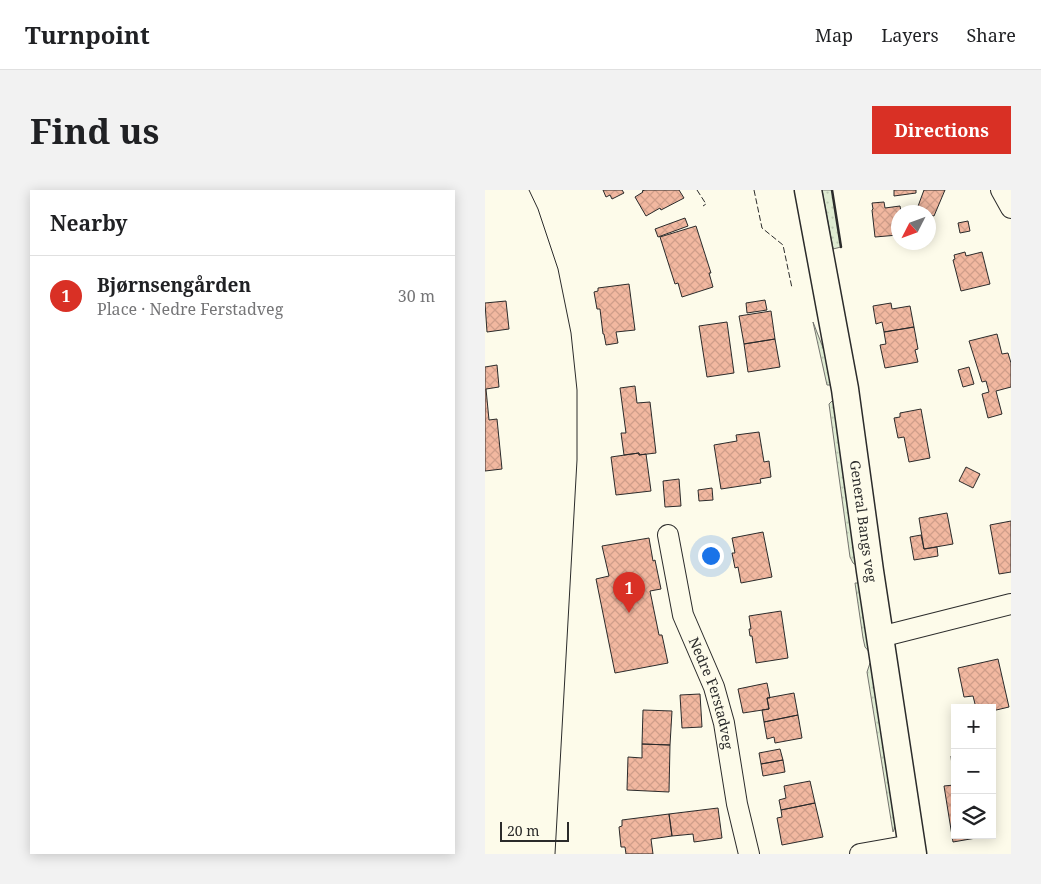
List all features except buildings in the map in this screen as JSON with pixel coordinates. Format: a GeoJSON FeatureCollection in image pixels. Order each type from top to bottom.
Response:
{"type":"FeatureCollection","features":[{"type":"Feature","properties":{"kind":"street","name":"General Bangs veg"},"geometry":{"type":"LineString","coordinates":[[808,190],[845,389],[912,849]]}},
{"type":"Feature","properties":{"kind":"street"},"geometry":{"type":"LineString","coordinates":[[1001,190],[1011,208]]}},
{"type":"Feature","properties":{"kind":"street","name":"Nedre Ferstadveg"},"geometry":{"type":"LineString","coordinates":[[668,535],[683,615],[714,687],[724,723],[737,804],[749,854]]}},
{"type":"Feature","properties":{"kind":"street"},"geometry":{"type":"LineString","coordinates":[[880,636],[1011,604]]}},
{"type":"Feature","properties":{"kind":"street"},"geometry":{"type":"LineString","coordinates":[[860,854],[912,849]]}},
{"type":"Feature","properties":{"kind":"green space"},"geometry":{"type":"Polygon","coordinates":[[[822,190],[832,190],[841,247],[833,249],[822,190]]]}},
{"type":"Feature","properties":{"kind":"green space"},"geometry":{"type":"Polygon","coordinates":[[[813,322],[827,358],[833,385],[827,385],[813,322]]]}},
{"type":"Feature","properties":{"kind":"green space"},"geometry":{"type":"Polygon","coordinates":[[[832,401],[834,402],[856,565],[850,557],[829,404],[832,401]]]}},
{"type":"Feature","properties":{"kind":"green space"},"geometry":{"type":"Polygon","coordinates":[[[855,583],[861,583],[872,655],[865,647],[855,583]]]}},
{"type":"Feature","properties":{"kind":"green space"},"geometry":{"type":"Polygon","coordinates":[[[870,663],[872,664],[898,819],[893,832],[867,672],[870,663]]]}},
{"type":"Feature","properties":{"kind":"tram line"},"geometry":{"type":"LineString","coordinates":[[529,190],[538,209],[558,269],[571,333],[577,390],[577,460],[555,854]]}},
{"type":"Feature","properties":{"kind":"fence"},"geometry":{"type":"LineString","coordinates":[[697,190],[706,204],[703,206]]}},
{"type":"Feature","properties":{"kind":"fence"},"geometry":{"type":"LineString","coordinates":[[754,190],[762,228],[783,245],[792,288]]}},
{"type":"Feature","properties":{"kind":"wall"},"geometry":{"type":"LineString","coordinates":[[832,190],[841,247]]}},
{"type":"Feature","properties":{"kind":"place","name":"Bjørnsengården"},"geometry":{"type":"Point","coordinates":[629,613]}}]}
